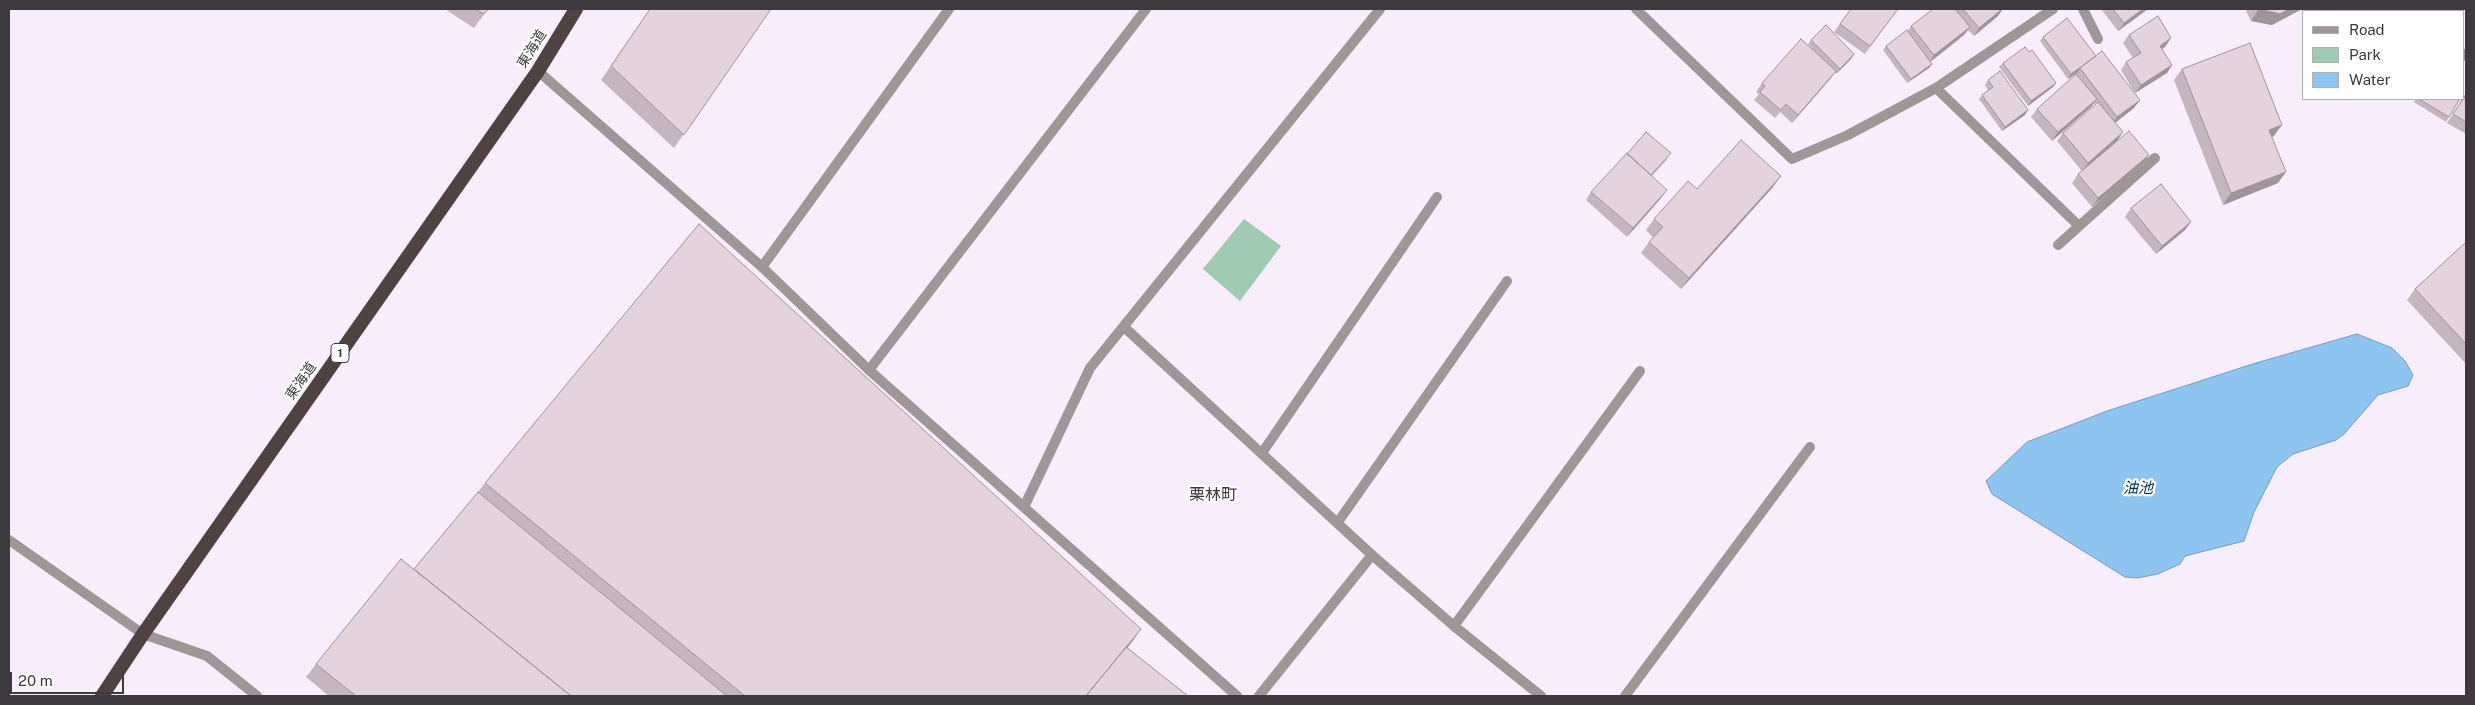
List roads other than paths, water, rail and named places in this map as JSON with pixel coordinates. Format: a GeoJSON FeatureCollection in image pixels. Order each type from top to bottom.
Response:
{"type":"FeatureCollection","features":[{"type":"Feature","properties":{"kind":"highway","name":"東海道"},"geometry":{"type":"LineString","coordinates":[[102,696],[143,634],[538,70],[576,9]]}},
{"type":"Feature","properties":{"kind":"street"},"geometry":{"type":"LineString","coordinates":[[762,267],[948,9]]}},
{"type":"Feature","properties":{"kind":"street"},"geometry":{"type":"LineString","coordinates":[[869,370],[1146,9]]}},
{"type":"Feature","properties":{"kind":"street"},"geometry":{"type":"LineString","coordinates":[[1024,507],[1090,368],[1380,9]]}},
{"type":"Feature","properties":{"kind":"street"},"geometry":{"type":"LineString","coordinates":[[1636,9],[1792,159],[1848,135],[1936,88],[2053,9]]}},
{"type":"Feature","properties":{"kind":"street"},"geometry":{"type":"LineString","coordinates":[[2083,9],[2098,39]]}},
{"type":"Feature","properties":{"kind":"street"},"geometry":{"type":"LineString","coordinates":[[538,70],[762,267],[869,370],[1237,696]]}},
{"type":"Feature","properties":{"kind":"street"},"geometry":{"type":"LineString","coordinates":[[1936,88],[2079,226]]}},
{"type":"Feature","properties":{"kind":"street"},"geometry":{"type":"LineString","coordinates":[[2058,245],[2155,158]]}},
{"type":"Feature","properties":{"kind":"street"},"geometry":{"type":"LineString","coordinates":[[1262,453],[1437,197]]}},
{"type":"Feature","properties":{"kind":"street"},"geometry":{"type":"LineString","coordinates":[[1338,522],[1507,282]]}},
{"type":"Feature","properties":{"kind":"street"},"geometry":{"type":"LineString","coordinates":[[1124,327],[1372,555],[1454,626],[1541,696]]}},
{"type":"Feature","properties":{"kind":"street"},"geometry":{"type":"LineString","coordinates":[[1454,626],[1640,371]]}},
{"type":"Feature","properties":{"kind":"street"},"geometry":{"type":"LineString","coordinates":[[1625,696],[1810,447]]}},
{"type":"Feature","properties":{"kind":"street"},"geometry":{"type":"LineString","coordinates":[[9,540],[143,634],[208,656],[257,696]]}},
{"type":"Feature","properties":{"kind":"street"},"geometry":{"type":"LineString","coordinates":[[1259,696],[1372,555]]}},
{"type":"Feature","properties":{"kind":"water","name":"油池"},"geometry":{"type":"Polygon","coordinates":[[[2357,334],[2392,348],[2405,361],[2413,375],[2408,386],[2378,395],[2344,434],[2336,440],[2293,454],[2277,467],[2254,512],[2244,541],[2185,556],[2180,564],[2158,574],[2137,578],[2125,577],[1992,494],[1986,481],[2027,442],[2107,411],[2256,363],[2357,334]]]}},
{"type":"Feature","properties":{"kind":"district","name":"栗林町"},"geometry":{"type":"Point","coordinates":[1213,495]}}]}
